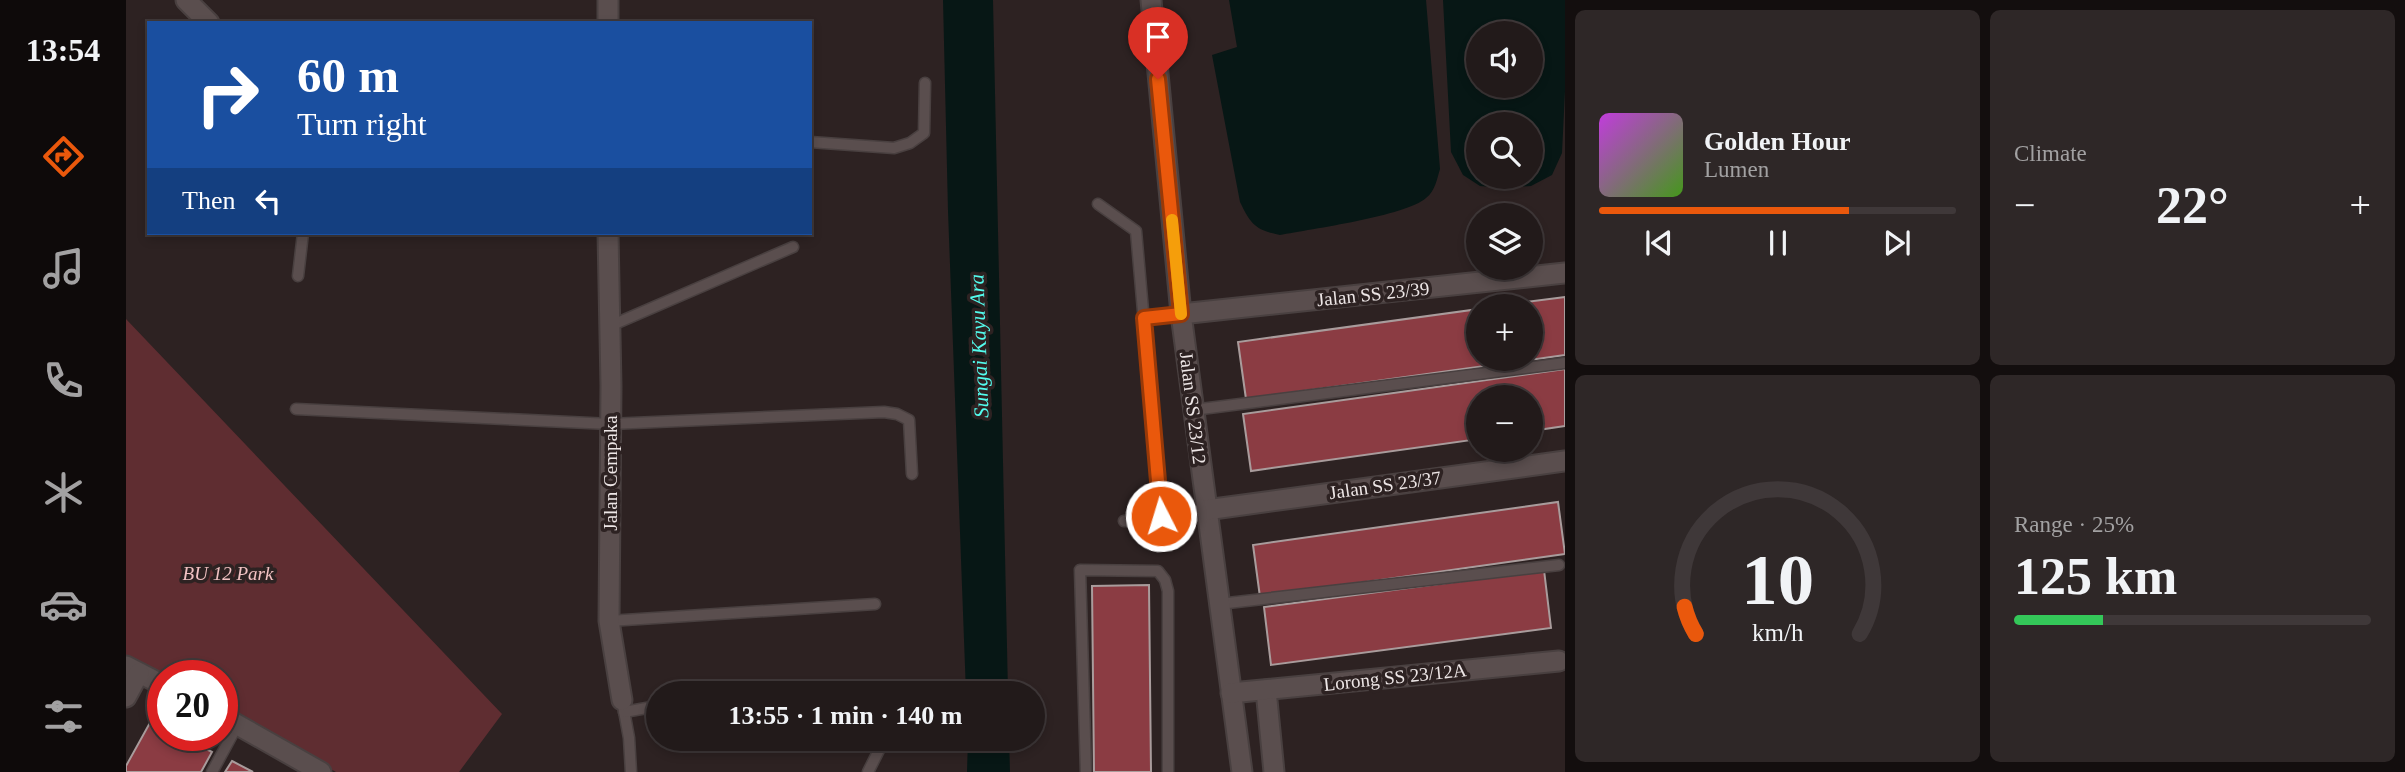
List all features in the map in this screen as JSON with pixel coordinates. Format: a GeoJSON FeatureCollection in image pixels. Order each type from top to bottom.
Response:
{"type":"FeatureCollection","features":[{"type":"Feature","properties":{"kind":"street"},"geometry":{"type":"LineString","coordinates":[[186,0],[207,21]]}},
{"type":"Feature","properties":{"kind":"street"},"geometry":{"type":"LineString","coordinates":[[608,0],[608,21]]}},
{"type":"Feature","properties":{"kind":"street","name":"Jalan SS 23/12"},"geometry":{"type":"LineString","coordinates":[[1151,0],[1181,314],[1231,693],[1244,771]]}},
{"type":"Feature","properties":{"kind":"street","name":"Jalan Cempaka"},"geometry":{"type":"LineString","coordinates":[[608,235],[609,621],[623,706]]}},
{"type":"Feature","properties":{"kind":"street","name":"Jalan SS 23/39"},"geometry":{"type":"LineString","coordinates":[[1181,314],[1565,273]]}},
{"type":"Feature","properties":{"kind":"street","name":"Jalan SS 23/37"},"geometry":{"type":"LineString","coordinates":[[1206,510],[1565,461]]}},
{"type":"Feature","properties":{"kind":"street","name":"Lorong SS 23/12A"},"geometry":{"type":"LineString","coordinates":[[1231,693],[1559,661]]}},
{"type":"Feature","properties":{"kind":"street"},"geometry":{"type":"LineString","coordinates":[[126,696],[132,669]]}},
{"type":"Feature","properties":{"kind":"street"},"geometry":{"type":"LineString","coordinates":[[1266,690],[1274,772]]}},
{"type":"Feature","properties":{"kind":"street"},"geometry":{"type":"LineString","coordinates":[[238,725],[321,772]]}},
{"type":"Feature","properties":{"kind":"lane"},"geometry":{"type":"LineString","coordinates":[[812,142],[894,148],[910,143],[924,133],[925,83]]}},
{"type":"Feature","properties":{"kind":"lane"},"geometry":{"type":"LineString","coordinates":[[1098,204],[1136,231],[1161,516]]}},
{"type":"Feature","properties":{"kind":"lane"},"geometry":{"type":"LineString","coordinates":[[298,276],[303,235]]}},
{"type":"Feature","properties":{"kind":"lane"},"geometry":{"type":"LineString","coordinates":[[610,326],[793,247]]}},
{"type":"Feature","properties":{"kind":"lane"},"geometry":{"type":"LineString","coordinates":[[1144,318],[1181,314]]}},
{"type":"Feature","properties":{"kind":"lane"},"geometry":{"type":"LineString","coordinates":[[1193,410],[1565,363]]}},
{"type":"Feature","properties":{"kind":"lane"},"geometry":{"type":"LineString","coordinates":[[296,409],[610,424],[884,412],[909,420],[912,474]]}},
{"type":"Feature","properties":{"kind":"lane"},"geometry":{"type":"LineString","coordinates":[[1124,521],[1206,510]]}},
{"type":"Feature","properties":{"kind":"lane"},"geometry":{"type":"LineString","coordinates":[[1219,604],[1559,565]]}},
{"type":"Feature","properties":{"kind":"lane"},"geometry":{"type":"LineString","coordinates":[[1086,772],[1080,570],[1158,571],[1165,580],[1168,591],[1168,772]]}},
{"type":"Feature","properties":{"kind":"lane"},"geometry":{"type":"LineString","coordinates":[[609,621],[874,604]]}},
{"type":"Feature","properties":{"kind":"lane"},"geometry":{"type":"LineString","coordinates":[[623,706],[646,706]]}},
{"type":"Feature","properties":{"kind":"lane","name":"Jalan Cempaka"},"geometry":{"type":"LineString","coordinates":[[623,706],[629,738],[631,772]]}},
{"type":"Feature","properties":{"kind":"lane"},"geometry":{"type":"LineString","coordinates":[[212,772],[219,751]]}},
{"type":"Feature","properties":{"kind":"lane"},"geometry":{"type":"LineString","coordinates":[[868,772],[878,751]]}},
{"type":"Feature","properties":{"kind":"green space","name":"BU 12 Park"},"geometry":{"type":"Polygon","coordinates":[[[126,319],[502,714],[459,772],[336,772],[238,717],[238,660],[147,660],[147,666],[126,655],[126,319]]]}},
{"type":"Feature","properties":{"kind":"water","name":"Sungai Kayu Ara"},"geometry":{"type":"Polygon","coordinates":[[[943,0],[993,0],[1008,681],[966,681],[943,0]]]}},
{"type":"Feature","properties":{"kind":"water"},"geometry":{"type":"Polygon","coordinates":[[[1229,0],[1426,0],[1440,169],[1429,195],[1415,205],[1399,211],[1280,235],[1255,225],[1240,202],[1212,55],[1237,47],[1229,0]]]}},
{"type":"Feature","properties":{"kind":"water"},"geometry":{"type":"Polygon","coordinates":[[[1443,0],[1565,0],[1562,153],[1552,175],[1543,180],[1543,112],[1466,112],[1466,177],[1451,152],[1443,0]]]}},
{"type":"Feature","properties":{"kind":"water"},"geometry":{"type":"Polygon","coordinates":[[[968,751],[1009,751],[1010,772],[967,772],[968,751]]]}},
{"type":"Feature","properties":{"kind":"building"},"geometry":{"type":"Polygon","coordinates":[[[1565,297],[1565,355],[1543,358],[1543,300],[1565,297]]]}},
{"type":"Feature","properties":{"kind":"building"},"geometry":{"type":"Polygon","coordinates":[[[1466,311],[1466,369],[1246,399],[1238,342],[1466,311]]]}},
{"type":"Feature","properties":{"kind":"building"},"geometry":{"type":"Polygon","coordinates":[[[1565,369],[1565,426],[1543,429],[1543,385],[1466,385],[1466,441],[1251,471],[1243,414],[1565,369]]]}},
{"type":"Feature","properties":{"kind":"building"},"geometry":{"type":"Polygon","coordinates":[[[1558,502],[1565,554],[1260,597],[1253,545],[1558,502]]]}},
{"type":"Feature","properties":{"kind":"building"},"geometry":{"type":"Polygon","coordinates":[[[1544,570],[1551,628],[1271,665],[1264,607],[1544,570]]]}},
{"type":"Feature","properties":{"kind":"building"},"geometry":{"type":"Polygon","coordinates":[[[1149,585],[1151,772],[1094,772],[1092,586],[1149,585]]]}},
{"type":"Feature","properties":{"kind":"building"},"geometry":{"type":"Polygon","coordinates":[[[147,728],[147,751],[212,752],[201,772],[126,772],[126,766],[147,728]]]}},
{"type":"Feature","properties":{"kind":"building"},"geometry":{"type":"Polygon","coordinates":[[[232,761],[253,772],[225,772],[232,761]]]}},
{"type":"Feature","properties":{"kind":"slow traffic"},"geometry":{"type":"LineString","coordinates":[[1172,220],[1181,314]]}},
{"type":"Feature","properties":{"kind":"route"},"geometry":{"type":"LineString","coordinates":[[1158,79],[1181,314],[1144,318],[1161,516]]}}]}
